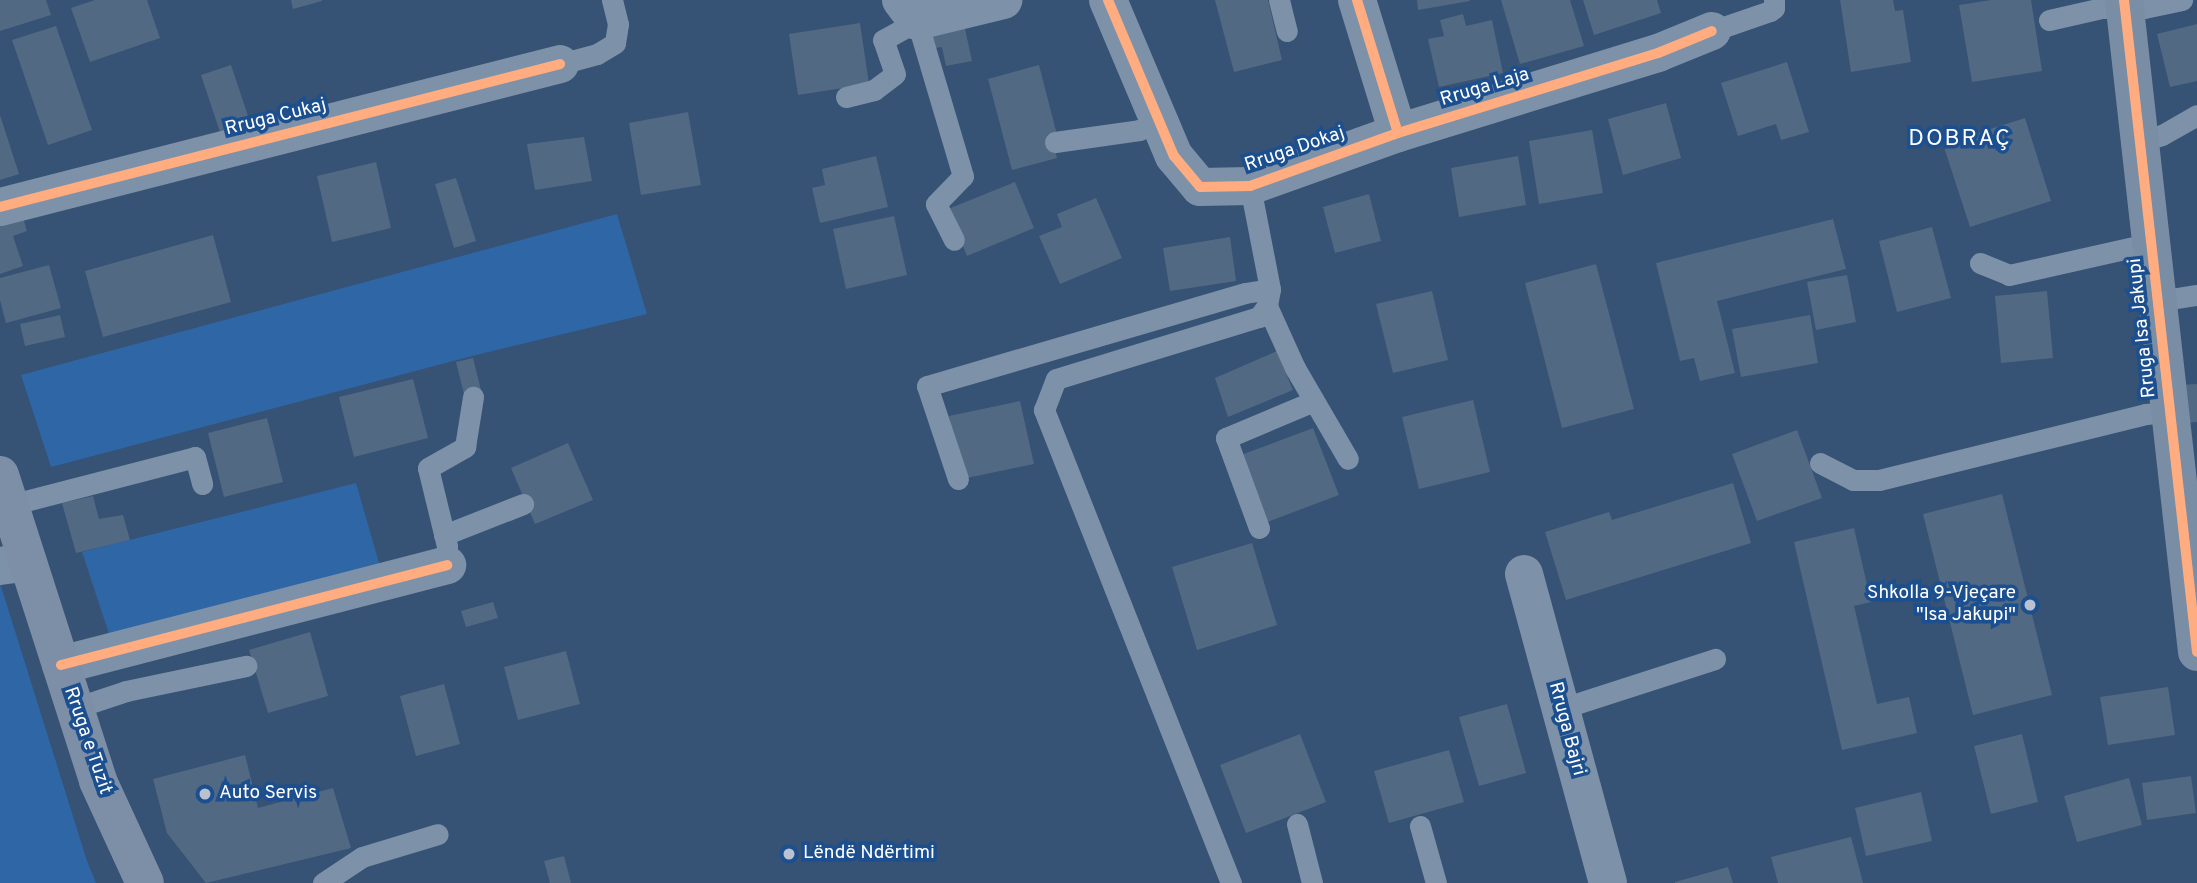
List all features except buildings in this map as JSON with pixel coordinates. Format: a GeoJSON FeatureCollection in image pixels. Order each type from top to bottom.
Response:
{"type":"FeatureCollection","features":[{"type":"Feature","properties":{"kind":"main road","name":"Rruga e Tuzit"},"geometry":{"type":"LineString","coordinates":[[5,490],[14,564],[61,665],[98,780],[145,883]]}},
{"type":"Feature","properties":{"kind":"street"},"geometry":{"type":"LineString","coordinates":[[909,10],[1003,0]]}},
{"type":"Feature","properties":{"kind":"street","name":"Rruga Dokaj"},"geometry":{"type":"LineString","coordinates":[[1108,0],[1174,156],[1200,187],[1250,186],[1398,133]]}},
{"type":"Feature","properties":{"kind":"street"},"geometry":{"type":"LineString","coordinates":[[1357,0],[1398,133]]}},
{"type":"Feature","properties":{"kind":"street","name":"Rruga Isa Jakupi"},"geometry":{"type":"LineString","coordinates":[[2125,3],[2158,301],[2188,480],[2197,652]]}},
{"type":"Feature","properties":{"kind":"street","name":"Rruga Laja"},"geometry":{"type":"LineString","coordinates":[[1398,133],[1658,53],[1712,31]]}},
{"type":"Feature","properties":{"kind":"street","name":"Rruga Cukaj"},"geometry":{"type":"LineString","coordinates":[[0,207],[560,64]]}},
{"type":"Feature","properties":{"kind":"street"},"geometry":{"type":"LineString","coordinates":[[61,665],[445,550]]}},
{"type":"Feature","properties":{"kind":"street","name":"Rruga Bajri"},"geometry":{"type":"LineString","coordinates":[[1524,575],[1608,883]]}},
{"type":"Feature","properties":{"kind":"lane"},"geometry":{"type":"LineString","coordinates":[[560,64],[597,54],[615,43],[618,24],[611,0]]}},
{"type":"Feature","properties":{"kind":"lane"},"geometry":{"type":"LineString","coordinates":[[1279,0],[1287,31]]}},
{"type":"Feature","properties":{"kind":"lane"},"geometry":{"type":"LineString","coordinates":[[1712,31],[1770,11],[1774,8],[1774,0]]}},
{"type":"Feature","properties":{"kind":"lane"},"geometry":{"type":"LineString","coordinates":[[2049,20],[2125,3],[2144,8],[2182,0]]}},
{"type":"Feature","properties":{"kind":"lane"},"geometry":{"type":"LineString","coordinates":[[846,97],[874,90],[895,74],[883,40],[909,10]]}},
{"type":"Feature","properties":{"kind":"lane"},"geometry":{"type":"LineString","coordinates":[[909,10],[963,176],[936,204],[954,240]]}},
{"type":"Feature","properties":{"kind":"lane"},"geometry":{"type":"LineString","coordinates":[[2140,142],[2162,135],[2197,115]]}},
{"type":"Feature","properties":{"kind":"lane"},"geometry":{"type":"LineString","coordinates":[[1055,142],[1139,130],[1160,122]]}},
{"type":"Feature","properties":{"kind":"lane","name":"Rruga Dokaj"},"geometry":{"type":"LineString","coordinates":[[1250,186],[1265,304],[1295,368],[1348,459]]}},
{"type":"Feature","properties":{"kind":"lane"},"geometry":{"type":"LineString","coordinates":[[1980,263],[2009,275],[2151,243]]}},
{"type":"Feature","properties":{"kind":"lane"},"geometry":{"type":"LineString","coordinates":[[958,479],[927,386],[1245,293],[1265,304]]}},
{"type":"Feature","properties":{"kind":"lane"},"geometry":{"type":"LineString","coordinates":[[2158,301],[2197,295]]}},
{"type":"Feature","properties":{"kind":"lane"},"geometry":{"type":"LineString","coordinates":[[1231,883],[1044,410],[1056,379],[1265,304]]}},
{"type":"Feature","properties":{"kind":"lane"},"geometry":{"type":"LineString","coordinates":[[473,397],[465,447],[428,468],[445,550],[523,504]]}},
{"type":"Feature","properties":{"kind":"lane"},"geometry":{"type":"LineString","coordinates":[[1259,528],[1226,438],[1314,401]]}},
{"type":"Feature","properties":{"kind":"lane"},"geometry":{"type":"LineString","coordinates":[[1820,463],[1853,480],[1878,480],[2146,415],[2180,431]]}},
{"type":"Feature","properties":{"kind":"lane"},"geometry":{"type":"LineString","coordinates":[[5,490],[195,457],[202,484]]}},
{"type":"Feature","properties":{"kind":"lane"},"geometry":{"type":"LineString","coordinates":[[1560,709],[1715,659]]}},
{"type":"Feature","properties":{"kind":"lane"},"geometry":{"type":"LineString","coordinates":[[75,708],[127,691],[246,666]]}},
{"type":"Feature","properties":{"kind":"lane"},"geometry":{"type":"LineString","coordinates":[[1297,824],[1312,883]]}},
{"type":"Feature","properties":{"kind":"lane"},"geometry":{"type":"LineString","coordinates":[[1420,826],[1436,883]]}},
{"type":"Feature","properties":{"kind":"lane"},"geometry":{"type":"LineString","coordinates":[[323,883],[362,857],[438,834]]}},
{"type":"Feature","properties":{"kind":"shaded area"},"geometry":{"type":"Polygon","coordinates":[[[617,214],[647,314],[476,355],[51,467],[21,375],[617,214]]]}},
{"type":"Feature","properties":{"kind":"shaded area"},"geometry":{"type":"Polygon","coordinates":[[[356,483],[382,573],[112,643],[82,552],[356,483]]]}},
{"type":"Feature","properties":{"kind":"shaded area"},"geometry":{"type":"Polygon","coordinates":[[[0,583],[87,861],[96,883],[0,883],[0,583]]]}},
{"type":"Feature","properties":{"kind":"cycle path"},"geometry":{"type":"LineString","coordinates":[[1108,0],[1174,156],[1200,187],[1250,186],[1398,133]]}},
{"type":"Feature","properties":{"kind":"cycle path"},"geometry":{"type":"LineString","coordinates":[[1357,0],[1398,133],[1658,53],[1712,31]]}},
{"type":"Feature","properties":{"kind":"cycle path"},"geometry":{"type":"LineString","coordinates":[[2124,0],[2197,652]]}},
{"type":"Feature","properties":{"kind":"cycle path"},"geometry":{"type":"LineString","coordinates":[[0,207],[560,64]]}},
{"type":"Feature","properties":{"kind":"cycle path"},"geometry":{"type":"LineString","coordinates":[[61,665],[447,565]]}},
{"type":"Feature","properties":{"kind":"place","name":"Shkolla 9-Vjeçare \"Isa Jakupi\""},"geometry":{"type":"Point","coordinates":[2030,605]}},
{"type":"Feature","properties":{"kind":"place","name":"Auto Servis"},"geometry":{"type":"Point","coordinates":[205,794]}},
{"type":"Feature","properties":{"kind":"place","name":"Lëndë Ndërtimi"},"geometry":{"type":"Point","coordinates":[789,854]}},
{"type":"Feature","properties":{"kind":"district","name":"DOBRAÇ"},"geometry":{"type":"Point","coordinates":[1960,140]}}]}
